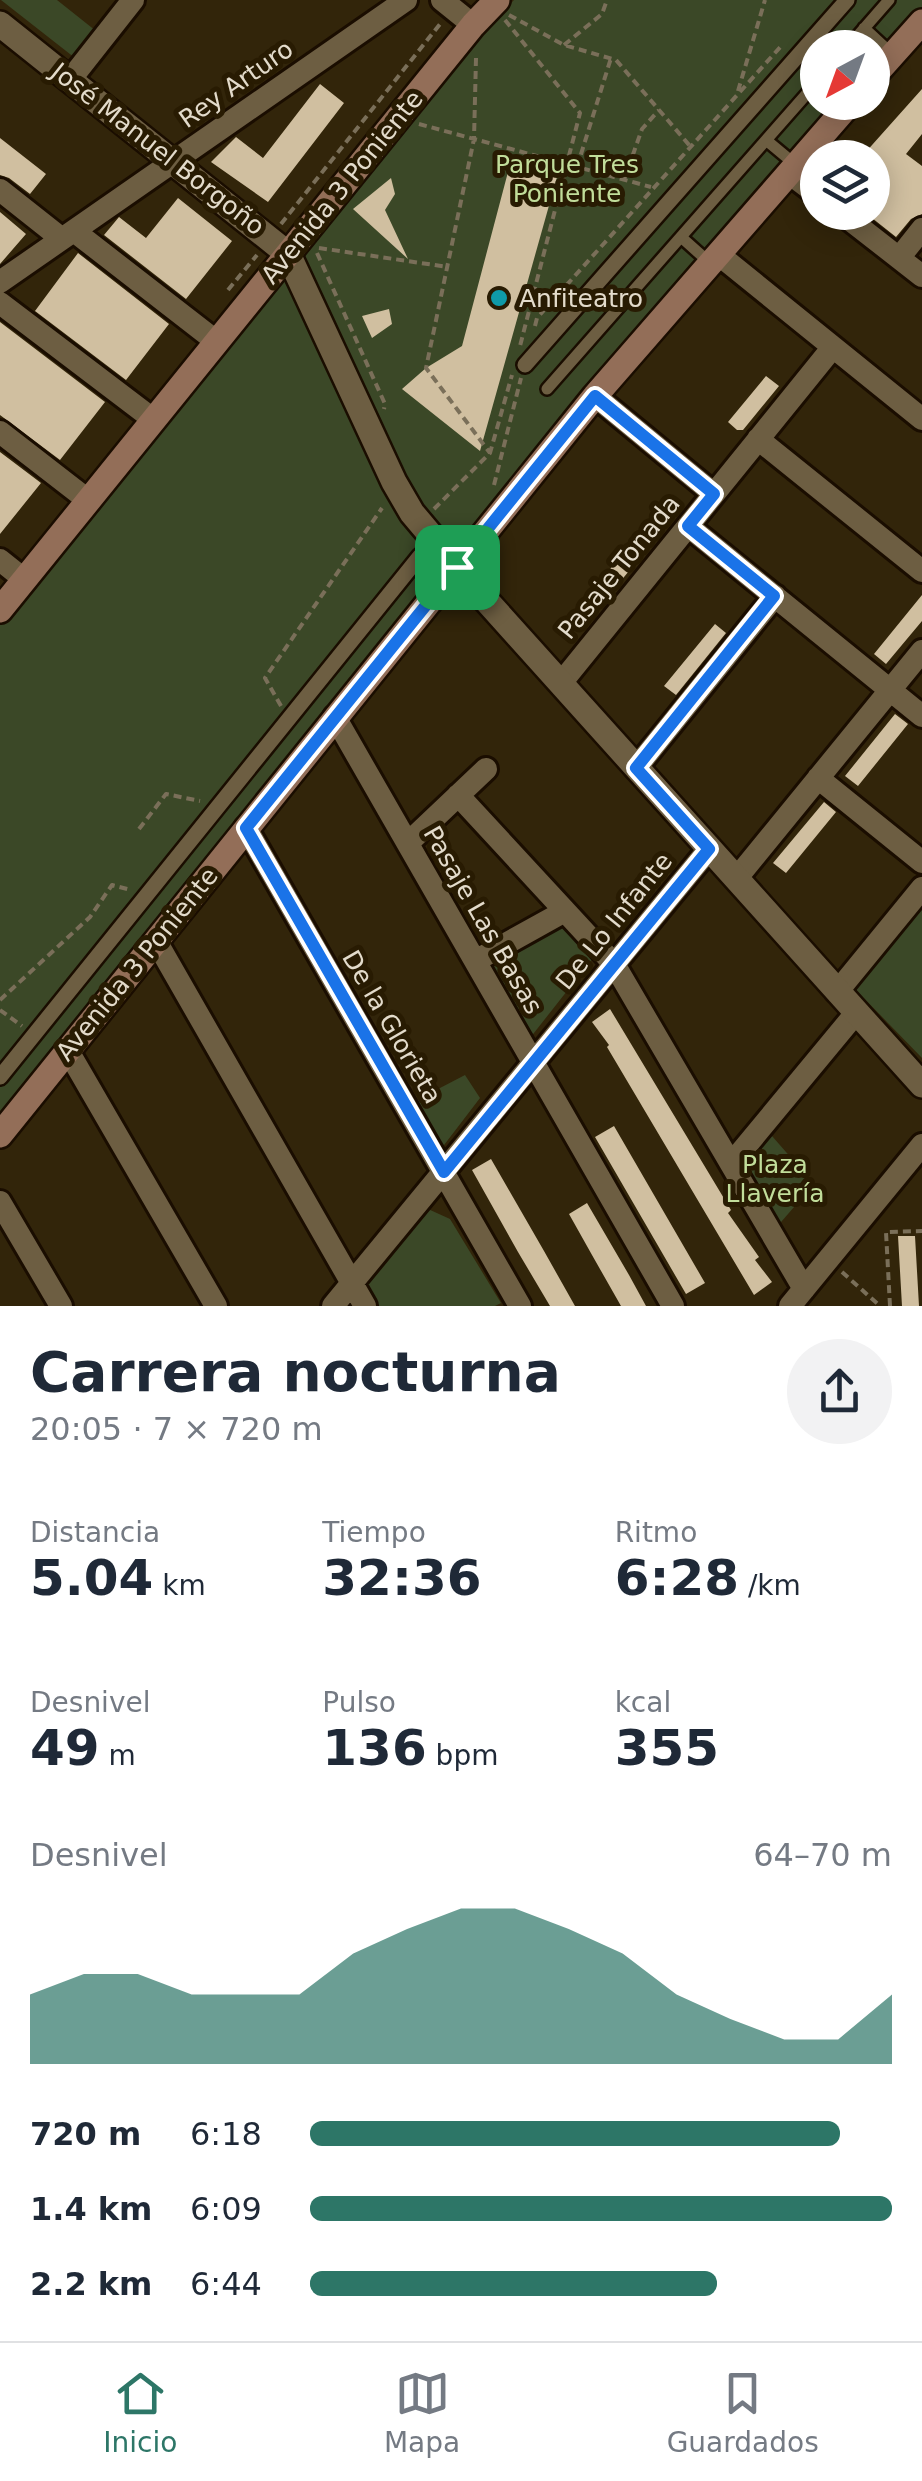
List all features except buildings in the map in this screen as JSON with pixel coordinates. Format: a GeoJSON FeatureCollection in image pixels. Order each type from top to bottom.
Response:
{"type":"FeatureCollection","features":[{"type":"Feature","properties":{"kind":"main road","name":"Avenida 3 Poniente"},"geometry":{"type":"LineString","coordinates":[[0,610],[217,342],[279,246],[473,25],[504,12]]}},
{"type":"Feature","properties":{"kind":"main road"},"geometry":{"type":"LineString","coordinates":[[890,58],[919,30]]}},
{"type":"Feature","properties":{"kind":"main road","name":"Avenida 3 Poniente"},"geometry":{"type":"LineString","coordinates":[[0,1135],[595,396],[835,120]]}},
{"type":"Feature","properties":{"kind":"street"},"geometry":{"type":"LineString","coordinates":[[70,80],[133,0]]}},
{"type":"Feature","properties":{"kind":"street","name":"Rey Arturo"},"geometry":{"type":"LineString","coordinates":[[0,282],[406,0]]}},
{"type":"Feature","properties":{"kind":"street"},"geometry":{"type":"LineString","coordinates":[[519,360],[670,201],[847,0]]}},
{"type":"Feature","properties":{"kind":"street"},"geometry":{"type":"LineString","coordinates":[[447,4],[473,25]]}},
{"type":"Feature","properties":{"kind":"street","name":"José Manuel Borgoño"},"geometry":{"type":"LineString","coordinates":[[0,24],[279,246],[401,496],[457,567],[922,1086]]}},
{"type":"Feature","properties":{"kind":"street"},"geometry":{"type":"LineString","coordinates":[[792,169],[800,177]]}},
{"type":"Feature","properties":{"kind":"street"},"geometry":{"type":"LineString","coordinates":[[0,190],[217,342]]}},
{"type":"Feature","properties":{"kind":"street"},"geometry":{"type":"LineString","coordinates":[[899,258],[922,228]]}},
{"type":"Feature","properties":{"kind":"street"},"geometry":{"type":"LineString","coordinates":[[863,230],[922,276]]}},
{"type":"Feature","properties":{"kind":"street"},"geometry":{"type":"LineString","coordinates":[[714,258],[922,419]]}},
{"type":"Feature","properties":{"kind":"street"},"geometry":{"type":"LineString","coordinates":[[0,303],[154,420]]}},
{"type":"Feature","properties":{"kind":"street","name":"Pasaje Tonada"},"geometry":{"type":"LineString","coordinates":[[561,683],[833,347]]}},
{"type":"Feature","properties":{"kind":"street"},"geometry":{"type":"LineString","coordinates":[[595,396],[714,494]]}},
{"type":"Feature","properties":{"kind":"street"},"geometry":{"type":"LineString","coordinates":[[0,432],[88,501]]}},
{"type":"Feature","properties":{"kind":"street"},"geometry":{"type":"LineString","coordinates":[[758,439],[922,571]]}},
{"type":"Feature","properties":{"kind":"street"},"geometry":{"type":"LineString","coordinates":[[688,526],[922,716]]}},
{"type":"Feature","properties":{"kind":"street"},"geometry":{"type":"LineString","coordinates":[[0,1076],[420,556]]}},
{"type":"Feature","properties":{"kind":"street"},"geometry":{"type":"LineString","coordinates":[[0,560],[25,580]]}},
{"type":"Feature","properties":{"kind":"street"},"geometry":{"type":"LineString","coordinates":[[636,768],[774,596]]}},
{"type":"Feature","properties":{"kind":"street"},"geometry":{"type":"LineString","coordinates":[[736,879],[922,650]]}},
{"type":"Feature","properties":{"kind":"street","name":"Pasaje Las Basas"},"geometry":{"type":"LineString","coordinates":[[336,717],[673,1306]]}},
{"type":"Feature","properties":{"kind":"street"},"geometry":{"type":"LineString","coordinates":[[408,844],[486,768]]}},
{"type":"Feature","properties":{"kind":"street"},"geometry":{"type":"LineString","coordinates":[[818,778],[922,862]]}},
{"type":"Feature","properties":{"kind":"street"},"geometry":{"type":"LineString","coordinates":[[458,795],[614,964],[731,1164],[797,1297],[922,1145]]}},
{"type":"Feature","properties":{"kind":"street","name":"De la Glorieta"},"geometry":{"type":"LineString","coordinates":[[246,828],[520,1306]]}},
{"type":"Feature","properties":{"kind":"street","name":"De Lo Infante"},"geometry":{"type":"LineString","coordinates":[[333,1306],[709,849]]}},
{"type":"Feature","properties":{"kind":"street"},"geometry":{"type":"LineString","coordinates":[[836,992],[922,888]]}},
{"type":"Feature","properties":{"kind":"street"},"geometry":{"type":"LineString","coordinates":[[475,960],[565,911]]}},
{"type":"Feature","properties":{"kind":"street"},"geometry":{"type":"LineString","coordinates":[[156,941],[366,1306]]}},
{"type":"Feature","properties":{"kind":"street"},"geometry":{"type":"LineString","coordinates":[[731,1164],[856,1013]]}},
{"type":"Feature","properties":{"kind":"street"},"geometry":{"type":"LineString","coordinates":[[68,1051],[216,1306]]}},
{"type":"Feature","properties":{"kind":"street"},"geometry":{"type":"LineString","coordinates":[[0,1202],[60,1306]]}},
{"type":"Feature","properties":{"kind":"lane"},"geometry":{"type":"LineString","coordinates":[[889,0],[864,28],[893,55]]}},
{"type":"Feature","properties":{"kind":"lane"},"geometry":{"type":"LineString","coordinates":[[547,389],[800,101]]}},
{"type":"Feature","properties":{"kind":"lane"},"geometry":{"type":"LineString","coordinates":[[766,140],[792,169]]}},
{"type":"Feature","properties":{"kind":"lane"},"geometry":{"type":"LineString","coordinates":[[681,237],[714,258]]}},
{"type":"Feature","properties":{"kind":"path"},"geometry":{"type":"LineString","coordinates":[[564,45],[602,14],[607,0]]}},
{"type":"Feature","properties":{"kind":"path"},"geometry":{"type":"LineString","coordinates":[[736,96],[765,0]]}},
{"type":"Feature","properties":{"kind":"path"},"geometry":{"type":"LineString","coordinates":[[222,298],[279,246],[447,4]]}},
{"type":"Feature","properties":{"kind":"path"},"geometry":{"type":"LineString","coordinates":[[504,12],[564,45],[616,60],[690,147]]}},
{"type":"Feature","properties":{"kind":"path"},"geometry":{"type":"LineString","coordinates":[[432,512],[490,453],[519,360],[580,113],[504,12]]}},
{"type":"Feature","properties":{"kind":"path"},"geometry":{"type":"LineString","coordinates":[[537,318],[786,41]]}},
{"type":"Feature","properties":{"kind":"path"},"geometry":{"type":"LineString","coordinates":[[476,54],[474,139],[426,368],[490,453]]}},
{"type":"Feature","properties":{"kind":"path"},"geometry":{"type":"LineString","coordinates":[[577,167],[611,58]]}},
{"type":"Feature","properties":{"kind":"path"},"geometry":{"type":"LineString","coordinates":[[624,180],[642,130],[660,110]]}},
{"type":"Feature","properties":{"kind":"path"},"geometry":{"type":"LineString","coordinates":[[417,123],[654,188],[670,201]]}},
{"type":"Feature","properties":{"kind":"path"},"geometry":{"type":"LineString","coordinates":[[381,420],[385,404],[314,247],[448,267]]}},
{"type":"Feature","properties":{"kind":"path"},"geometry":{"type":"LineString","coordinates":[[289,718],[265,678],[383,510],[378,501]]}},
{"type":"Feature","properties":{"kind":"path"},"geometry":{"type":"LineString","coordinates":[[139,830],[166,794],[219,805]]}},
{"type":"Feature","properties":{"kind":"path"},"geometry":{"type":"LineString","coordinates":[[0,1000],[90,917],[112,885],[147,894]]}},
{"type":"Feature","properties":{"kind":"path"},"geometry":{"type":"LineString","coordinates":[[0,1010],[34,1034]]}},
{"type":"Feature","properties":{"kind":"path"},"geometry":{"type":"LineString","coordinates":[[890,1306],[886,1232],[922,1230]]}},
{"type":"Feature","properties":{"kind":"path"},"geometry":{"type":"LineString","coordinates":[[828,1260],[880,1306]]}},
{"type":"Feature","properties":{"kind":"green space"},"geometry":{"type":"Polygon","coordinates":[[[1,0],[57,0],[96,31],[75,58],[1,0]]]}},
{"type":"Feature","properties":{"kind":"green space","name":"Parque Tres Poniente"},"geometry":{"type":"Polygon","coordinates":[[[514,0],[922,0],[922,11],[890,48],[890,30],[800,30],[800,120],[829,120],[812,140],[800,140],[800,155],[0,1121],[0,623],[481,35],[514,0]]]}},
{"type":"Feature","properties":{"kind":"green space"},"geometry":{"type":"Polygon","coordinates":[[[922,896],[922,1058],[852,986],[922,896]]]}},
{"type":"Feature","properties":{"kind":"green space"},"geometry":{"type":"Polygon","coordinates":[[[562,919],[597,953],[530,1038],[488,963],[562,919]]]}},
{"type":"Feature","properties":{"kind":"green space"},"geometry":{"type":"Polygon","coordinates":[[[465,1075],[480,1098],[441,1149],[415,1101],[465,1075]]]}},
{"type":"Feature","properties":{"kind":"green space","name":"Plaza Llavería"},"geometry":{"type":"Polygon","coordinates":[[[765,1128],[814,1184],[775,1229],[736,1163],[765,1128]]]}},
{"type":"Feature","properties":{"kind":"green space"},"geometry":{"type":"Polygon","coordinates":[[[428,1209],[450,1219],[501,1303],[371,1306],[361,1290],[428,1209]]]}},
{"type":"Feature","properties":{"kind":"place","name":"Anfiteatro"},"geometry":{"type":"Point","coordinates":[499,298]}},
{"type":"Feature","properties":{"kind":"route"},"geometry":{"type":"LineString","coordinates":[[595,396],[714,494],[688,526],[774,596],[636,768],[709,849],[444,1172],[246,828],[457,567],[595,396]]}}]}
